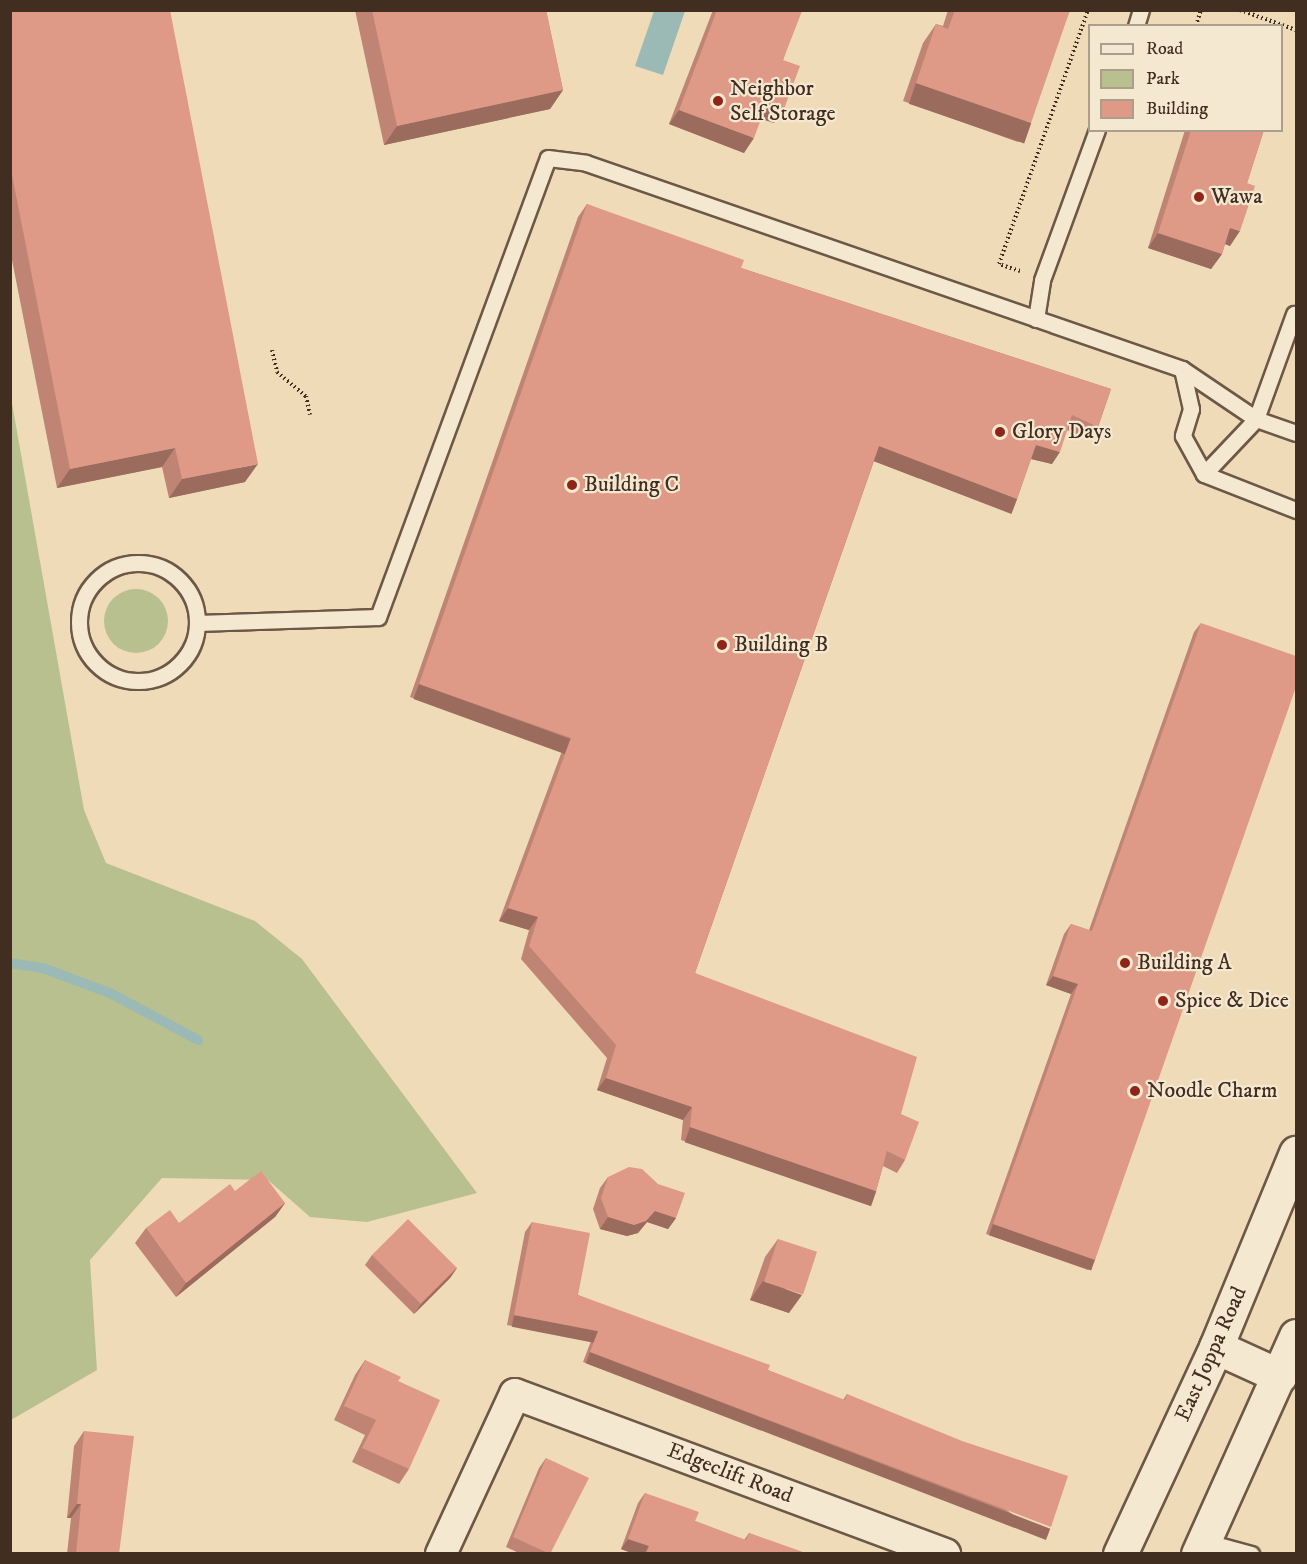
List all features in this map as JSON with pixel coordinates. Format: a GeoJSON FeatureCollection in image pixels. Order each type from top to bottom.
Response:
{"type":"FeatureCollection","features":[{"type":"Feature","properties":{"kind":"main road","name":"East Joppa Road"},"geometry":{"type":"LineString","coordinates":[[1120,1554],[1216,1347],[1296,1153]]}},
{"type":"Feature","properties":{"kind":"main road"},"geometry":{"type":"LineString","coordinates":[[1201,1547],[1280,1376],[1296,1336]]}},
{"type":"Feature","properties":{"kind":"main road"},"geometry":{"type":"LineString","coordinates":[[1216,1347],[1280,1376]]}},
{"type":"Feature","properties":{"kind":"street","name":"Edgeclift Road"},"geometry":{"type":"LineString","coordinates":[[441,1554],[515,1394],[945,1554]]}},
{"type":"Feature","properties":{"kind":"lane"},"geometry":{"type":"LineString","coordinates":[[1036,319],[1042,280],[1096,132]]}},
{"type":"Feature","properties":{"kind":"lane"},"geometry":{"type":"LineString","coordinates":[[197,623],[378,617],[548,158],[586,163],[1182,369],[1256,419],[1296,433]]}},
{"type":"Feature","properties":{"kind":"lane"},"geometry":{"type":"LineString","coordinates":[[1204,474],[1256,419],[1294,314]]}},
{"type":"Feature","properties":{"kind":"lane"},"geometry":{"type":"LineString","coordinates":[[1182,369],[1191,409],[1182,436],[1204,474],[1296,510]]}},
{"type":"Feature","properties":{"kind":"lane"},"geometry":{"type":"LineString","coordinates":[[138,563],[157,566],[173,574],[194,604],[197,623],[189,651],[180,663],[160,677],[139,681],[104,670],[84,645],[80,628],[85,596],[94,583],[122,565],[138,563]]}},
{"type":"Feature","properties":{"kind":"lane"},"geometry":{"type":"LineString","coordinates":[[1201,1547],[1251,1554]]}},
{"type":"Feature","properties":{"kind":"path"},"geometry":{"type":"LineString","coordinates":[[1026,273],[999,264],[1088,10]]}},
{"type":"Feature","properties":{"kind":"path"},"geometry":{"type":"LineString","coordinates":[[1240,10],[1279,24]]}},
{"type":"Feature","properties":{"kind":"path"},"geometry":{"type":"LineString","coordinates":[[272,350],[277,372],[306,396],[310,415]]}},
{"type":"Feature","properties":{"kind":"green space"},"geometry":{"type":"Polygon","coordinates":[[[10,392],[84,810],[106,863],[255,921],[302,959],[477,1193],[367,1222],[310,1217],[268,1180],[162,1178],[90,1260],[97,1370],[11,1420],[10,392]]]}},
{"type":"Feature","properties":{"kind":"green space"},"geometry":{"type":"Polygon","coordinates":[[[130,589],[142,589],[159,598],[166,609],[168,621],[166,633],[159,644],[142,653],[130,653],[118,648],[109,639],[104,627],[104,615],[109,603],[118,594],[130,589]]]}},
{"type":"Feature","properties":{"kind":"water"},"geometry":{"type":"Polygon","coordinates":[[[654,11],[685,11],[663,75],[635,66],[654,11]]]}},
{"type":"Feature","properties":{"kind":"building"},"geometry":{"type":"Polygon","coordinates":[[[10,10],[170,10],[258,464],[182,479],[175,448],[70,469],[10,165],[10,10]]]}},
{"type":"Feature","properties":{"kind":"building"},"geometry":{"type":"Polygon","coordinates":[[[372,10],[546,10],[563,90],[397,126],[372,10]]]}},
{"type":"Feature","properties":{"kind":"building"},"geometry":{"type":"Polygon","coordinates":[[[717,10],[802,11],[783,60],[800,66],[784,109],[767,103],[754,138],[679,110],[717,10]]]}},
{"type":"Feature","properties":{"kind":"building"},"geometry":{"type":"Polygon","coordinates":[[[955,10],[1070,10],[1031,123],[916,83],[936,24],[948,29],[955,10]]]}},
{"type":"Feature","properties":{"kind":"building","name":"Wawa"},"geometry":{"type":"Polygon","coordinates":[[[1190,132],[1263,132],[1247,183],[1255,186],[1240,231],[1230,228],[1222,254],[1158,233],[1190,132]]]}},
{"type":"Feature","properties":{"kind":"building","name":"Building B"},"geometry":{"type":"Polygon","coordinates":[[[587,204],[744,260],[741,268],[1111,389],[1098,427],[1072,415],[1060,452],[1036,445],[1017,499],[879,446],[695,973],[917,1057],[901,1114],[919,1122],[905,1160],[887,1151],[876,1191],[690,1127],[692,1107],[606,1078],[616,1045],[529,946],[538,917],[508,908],[571,738],[419,684],[587,204]]]}},
{"type":"Feature","properties":{"kind":"building","name":"Building A"},"geometry":{"type":"Polygon","coordinates":[[[1201,623],[1296,656],[1296,687],[1095,1260],[993,1224],[1078,984],[1053,976],[1071,924],[1092,931],[1201,623]]]}},
{"type":"Feature","properties":{"kind":"building"},"geometry":{"type":"Polygon","coordinates":[[[629,1167],[642,1169],[658,1184],[685,1193],[676,1218],[655,1211],[646,1221],[634,1225],[608,1217],[601,1198],[608,1177],[629,1167]]]}},
{"type":"Feature","properties":{"kind":"building"},"geometry":{"type":"Polygon","coordinates":[[[261,1171],[285,1203],[186,1283],[146,1228],[170,1210],[179,1223],[230,1184],[235,1191],[261,1171]]]}},
{"type":"Feature","properties":{"kind":"building"},"geometry":{"type":"Polygon","coordinates":[[[408,1219],[457,1268],[421,1304],[372,1255],[408,1219]]]}},
{"type":"Feature","properties":{"kind":"building"},"geometry":{"type":"Polygon","coordinates":[[[532,1222],[590,1233],[578,1295],[770,1365],[768,1370],[845,1400],[847,1394],[962,1441],[1068,1476],[1051,1527],[590,1352],[598,1331],[514,1315],[532,1222]]]}},
{"type":"Feature","properties":{"kind":"building"},"geometry":{"type":"Polygon","coordinates":[[[778,1239],[817,1252],[803,1294],[764,1282],[778,1239]]]}},
{"type":"Feature","properties":{"kind":"building"},"geometry":{"type":"Polygon","coordinates":[[[365,1360],[401,1377],[398,1381],[440,1400],[409,1469],[362,1448],[376,1420],[344,1406],[365,1360]]]}},
{"type":"Feature","properties":{"kind":"building"},"geometry":{"type":"Polygon","coordinates":[[[84,1431],[134,1436],[119,1554],[76,1554],[81,1504],[77,1504],[84,1431]]]}},
{"type":"Feature","properties":{"kind":"building"},"geometry":{"type":"Polygon","coordinates":[[[546,1458],[589,1478],[550,1554],[513,1537],[546,1458]]]}},
{"type":"Feature","properties":{"kind":"building"},"geometry":{"type":"Polygon","coordinates":[[[645,1493],[699,1512],[695,1521],[746,1540],[749,1533],[803,1552],[802,1554],[688,1554],[684,1552],[684,1554],[646,1554],[649,1546],[628,1539],[645,1493]]]}},
{"type":"Feature","properties":{"kind":"waterway"},"geometry":{"type":"LineString","coordinates":[[10,963],[43,968],[110,993],[198,1040]]}},
{"type":"Feature","properties":{"kind":"place","name":"Neighbor Self Storage"},"geometry":{"type":"Point","coordinates":[718,101]}},
{"type":"Feature","properties":{"kind":"place","name":"Wawa"},"geometry":{"type":"Point","coordinates":[1199,197]}},
{"type":"Feature","properties":{"kind":"place","name":"Glory Days"},"geometry":{"type":"Point","coordinates":[1000,432]}},
{"type":"Feature","properties":{"kind":"place","name":"Building C"},"geometry":{"type":"Point","coordinates":[572,485]}},
{"type":"Feature","properties":{"kind":"place","name":"Building B"},"geometry":{"type":"Point","coordinates":[722,645]}},
{"type":"Feature","properties":{"kind":"place","name":"Building A"},"geometry":{"type":"Point","coordinates":[1125,963]}},
{"type":"Feature","properties":{"kind":"place","name":"Spice & Dice"},"geometry":{"type":"Point","coordinates":[1163,1001]}},
{"type":"Feature","properties":{"kind":"place","name":"Noodle Charm"},"geometry":{"type":"Point","coordinates":[1135,1091]}}]}
